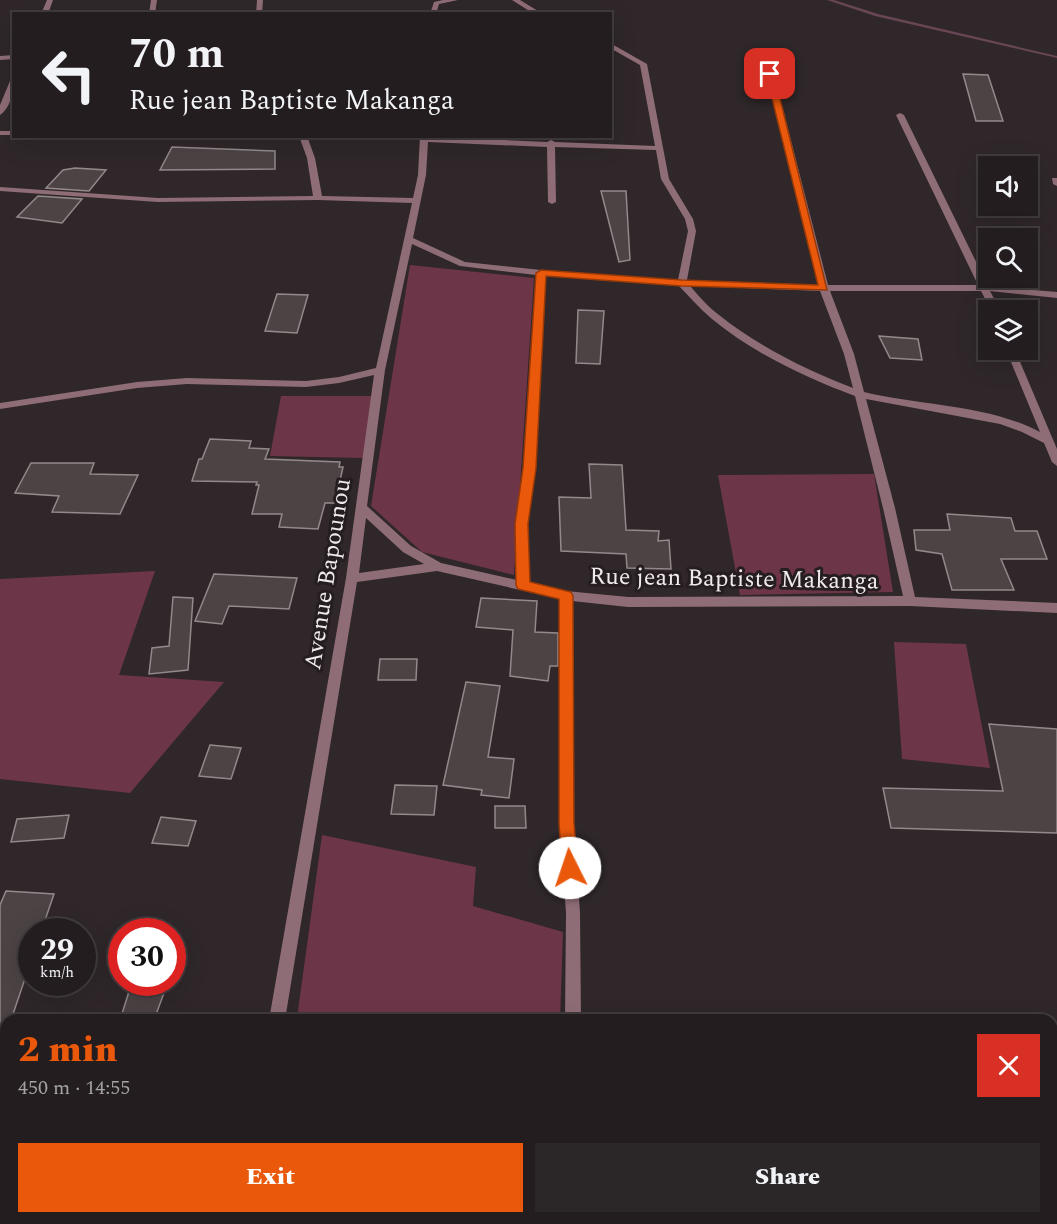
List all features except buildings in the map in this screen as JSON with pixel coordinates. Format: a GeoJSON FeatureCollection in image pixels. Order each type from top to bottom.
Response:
{"type":"FeatureCollection","features":[{"type":"Feature","properties":{"kind":"street"},"geometry":{"type":"LineString","coordinates":[[434,12],[436,3],[455,0]]}},
{"type":"Feature","properties":{"kind":"street"},"geometry":{"type":"LineString","coordinates":[[515,0],[536,12]]}},
{"type":"Feature","properties":{"kind":"street"},"geometry":{"type":"LineString","coordinates":[[612,46],[644,64],[665,179],[691,225],[682,283]]}},
{"type":"Feature","properties":{"kind":"street"},"geometry":{"type":"LineString","coordinates":[[770,74],[824,288],[849,354],[860,394],[910,601]]}},
{"type":"Feature","properties":{"kind":"street"},"geometry":{"type":"LineString","coordinates":[[0,113],[12,86]]}},
{"type":"Feature","properties":{"kind":"street"},"geometry":{"type":"LineString","coordinates":[[900,114],[978,274]]}},
{"type":"Feature","properties":{"kind":"street"},"geometry":{"type":"LineString","coordinates":[[304,138],[310,147],[311,170],[318,198]]}},
{"type":"Feature","properties":{"kind":"street"},"geometry":{"type":"LineString","coordinates":[[425,138],[659,148]]}},
{"type":"Feature","properties":{"kind":"street","name":"Avenue Bapounou"},"geometry":{"type":"LineString","coordinates":[[278,1014],[363,509],[380,370],[422,175],[425,138]]}},
{"type":"Feature","properties":{"kind":"street"},"geometry":{"type":"LineString","coordinates":[[551,142],[552,202]]}},
{"type":"Feature","properties":{"kind":"street"},"geometry":{"type":"LineString","coordinates":[[0,189],[158,200],[318,198],[416,201]]}},
{"type":"Feature","properties":{"kind":"street"},"geometry":{"type":"LineString","coordinates":[[408,239],[441,256],[463,264],[541,273],[682,283],[824,288],[978,288]]}},
{"type":"Feature","properties":{"kind":"street"},"geometry":{"type":"LineString","coordinates":[[523,585],[521,524],[530,468],[541,273]]}},
{"type":"Feature","properties":{"kind":"street"},"geometry":{"type":"LineString","coordinates":[[682,283],[715,317],[734,330],[816,375],[860,394],[999,419],[1026,428],[1048,441]]}},
{"type":"Feature","properties":{"kind":"street"},"geometry":{"type":"LineString","coordinates":[[990,300],[985,288],[1057,295]]}},
{"type":"Feature","properties":{"kind":"street"},"geometry":{"type":"LineString","coordinates":[[1015,360],[1057,462]]}},
{"type":"Feature","properties":{"kind":"street"},"geometry":{"type":"LineString","coordinates":[[0,405],[136,384],[188,381],[306,384],[339,380],[380,370]]}},
{"type":"Feature","properties":{"kind":"street","name":"Rue jean Baptiste Makanga"},"geometry":{"type":"LineString","coordinates":[[363,509],[407,549],[438,567],[566,596],[628,602],[910,601],[1057,608]]}},
{"type":"Feature","properties":{"kind":"street"},"geometry":{"type":"LineString","coordinates":[[352,578],[438,567]]}},
{"type":"Feature","properties":{"kind":"street"},"geometry":{"type":"LineString","coordinates":[[566,596],[567,823],[573,913],[573,1014]]}},
{"type":"Feature","properties":{"kind":"shaded area"},"geometry":{"type":"Polygon","coordinates":[[[410,265],[534,278],[514,575],[422,552],[371,506],[410,265]]]}},
{"type":"Feature","properties":{"kind":"shaded area"},"geometry":{"type":"Polygon","coordinates":[[[281,396],[373,396],[363,458],[270,456],[281,396]]]}},
{"type":"Feature","properties":{"kind":"shaded area"},"geometry":{"type":"Polygon","coordinates":[[[874,474],[893,592],[740,595],[718,475],[874,474]]]}},
{"type":"Feature","properties":{"kind":"shaded area"},"geometry":{"type":"Polygon","coordinates":[[[155,571],[119,675],[224,682],[130,793],[0,779],[0,579],[155,571]]]}},
{"type":"Feature","properties":{"kind":"shaded area"},"geometry":{"type":"Polygon","coordinates":[[[894,642],[966,644],[990,768],[902,759],[894,642]]]}},
{"type":"Feature","properties":{"kind":"shaded area"},"geometry":{"type":"Polygon","coordinates":[[[322,835],[476,867],[473,906],[563,932],[560,1014],[298,1014],[322,835]]]}},
{"type":"Feature","properties":{"kind":"waterway"},"geometry":{"type":"LineString","coordinates":[[829,0],[877,15],[1057,57]]}},
{"type":"Feature","properties":{"kind":"route"},"geometry":{"type":"LineString","coordinates":[[570,868],[567,823],[566,596],[523,585],[521,524],[530,468],[541,273],[682,283],[824,288],[770,74]]}}]}
